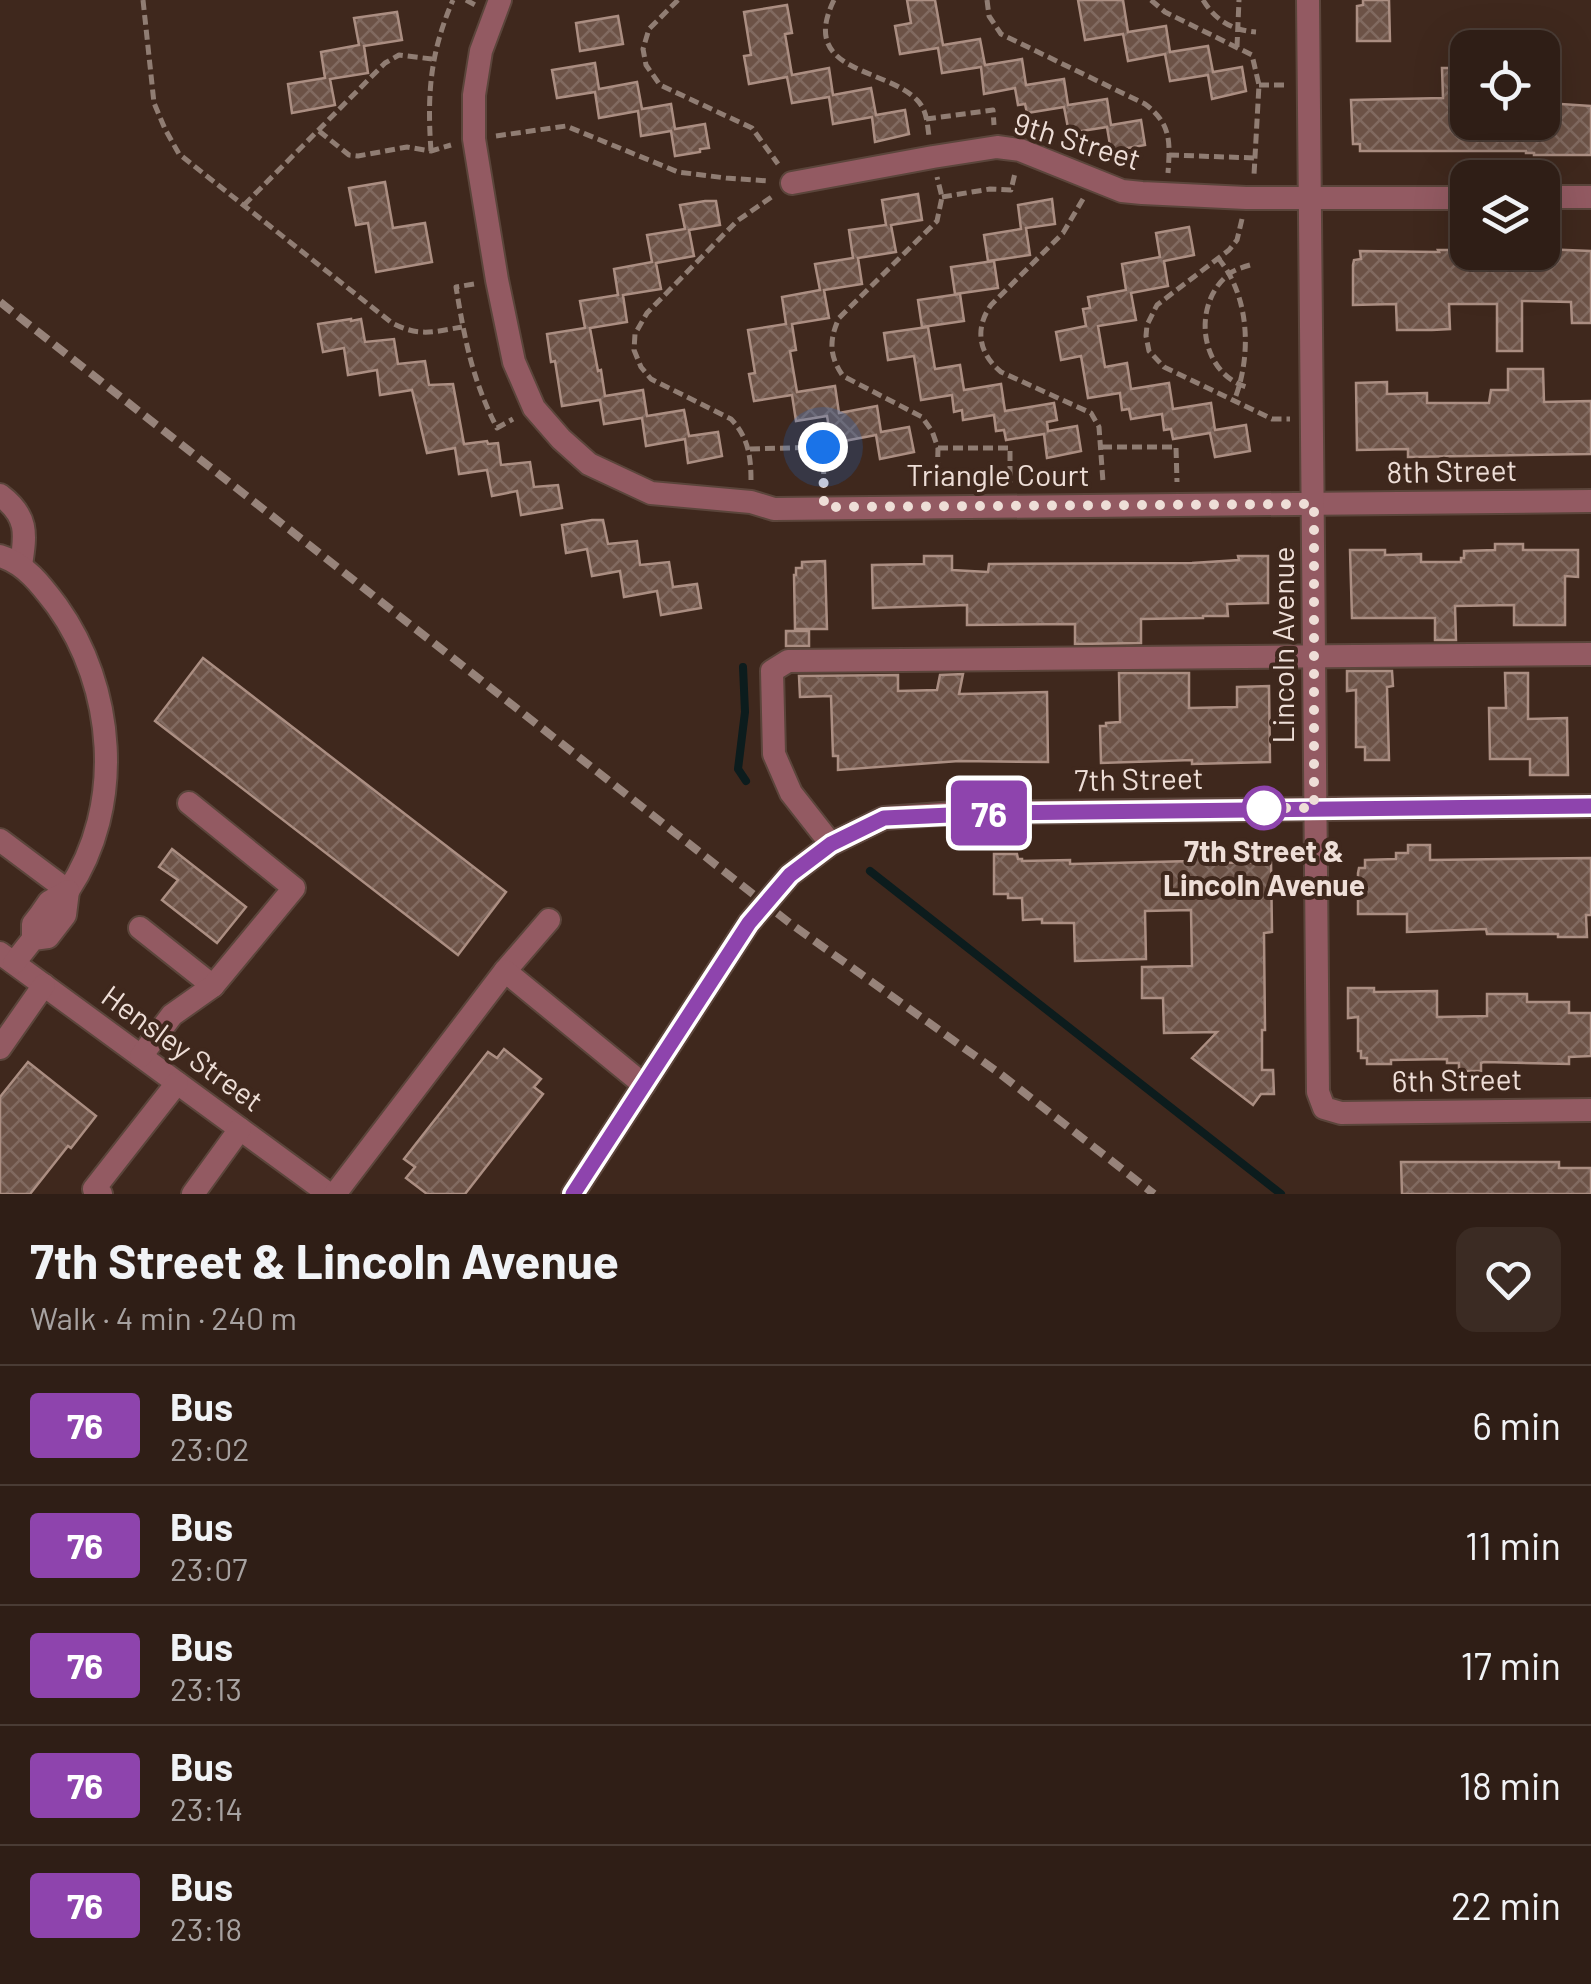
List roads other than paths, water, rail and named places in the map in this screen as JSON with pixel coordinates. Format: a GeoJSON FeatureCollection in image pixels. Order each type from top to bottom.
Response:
{"type":"FeatureCollection","features":[{"type":"Feature","properties":{"kind":"street","name":"Triangle Court"},"geometry":{"type":"LineString","coordinates":[[500,0],[481,51],[474,95],[474,139],[496,280],[514,362],[534,408],[560,439],[589,464],[650,493],[750,502],[774,509],[1314,504]]}},
{"type":"Feature","properties":{"kind":"street","name":"Lincoln Avenue"},"geometry":{"type":"LineString","coordinates":[[1308,0],[1318,1092],[1324,1108]]}},
{"type":"Feature","properties":{"kind":"street","name":"9th Street"},"geometry":{"type":"LineString","coordinates":[[792,182],[932,157],[1009,148],[1122,191],[1246,198],[1450,198]]}},
{"type":"Feature","properties":{"kind":"street"},"geometry":{"type":"LineString","coordinates":[[1560,198],[1591,197]]}},
{"type":"Feature","properties":{"kind":"street"},"geometry":{"type":"LineString","coordinates":[[0,495],[23,520],[25,540],[10,561],[44,588],[70,624],[102,705],[106,743],[98,820],[90,851],[68,891],[65,915],[48,937],[32,939],[7,958]]}},
{"type":"Feature","properties":{"kind":"street","name":"8th Street"},"geometry":{"type":"LineString","coordinates":[[1314,504],[1591,501]]}},
{"type":"Feature","properties":{"kind":"street"},"geometry":{"type":"LineString","coordinates":[[831,844],[791,792],[774,754],[772,671],[788,660],[1591,654]]}},
{"type":"Feature","properties":{"kind":"street"},"geometry":{"type":"LineString","coordinates":[[141,1056],[172,1015],[213,986],[294,888],[189,804]]}},
{"type":"Feature","properties":{"kind":"street","name":"7th Street"},"geometry":{"type":"LineString","coordinates":[[574,1194],[749,923],[790,875],[831,844],[884,818],[1591,806]]}},
{"type":"Feature","properties":{"kind":"street"},"geometry":{"type":"LineString","coordinates":[[0,840],[68,891]]}},
{"type":"Feature","properties":{"kind":"street"},"geometry":{"type":"LineString","coordinates":[[332,1194],[504,970],[549,920]]}},
{"type":"Feature","properties":{"kind":"street"},"geometry":{"type":"LineString","coordinates":[[140,928],[213,986]]}},
{"type":"Feature","properties":{"kind":"street","name":"Hensley Street"},"geometry":{"type":"LineString","coordinates":[[7,958],[332,1194]]}},
{"type":"Feature","properties":{"kind":"street"},"geometry":{"type":"LineString","coordinates":[[504,970],[644,1085]]}},
{"type":"Feature","properties":{"kind":"street"},"geometry":{"type":"LineString","coordinates":[[0,1048],[44,986]]}},
{"type":"Feature","properties":{"kind":"street"},"geometry":{"type":"LineString","coordinates":[[101,1194],[94,1189],[177,1083]]}},
{"type":"Feature","properties":{"kind":"street","name":"6th Street"},"geometry":{"type":"LineString","coordinates":[[1324,1108],[1342,1113],[1591,1110]]}},
{"type":"Feature","properties":{"kind":"street"},"geometry":{"type":"LineString","coordinates":[[192,1194],[240,1129]]}},
{"type":"Feature","properties":{"kind":"waterway"},"geometry":{"type":"LineString","coordinates":[[743,667],[745,712],[738,769],[746,781]]}},
{"type":"Feature","properties":{"kind":"waterway"},"geometry":{"type":"LineString","coordinates":[[870,871],[1281,1194]]}},
{"type":"Feature","properties":{"kind":"railway"},"geometry":{"type":"LineString","coordinates":[[0,302],[791,924],[999,1073],[1154,1194]]}},
{"type":"Feature","properties":{"kind":"place","name":"7th Street & Lincoln Avenue"},"geometry":{"type":"Point","coordinates":[1264,808]}}]}
